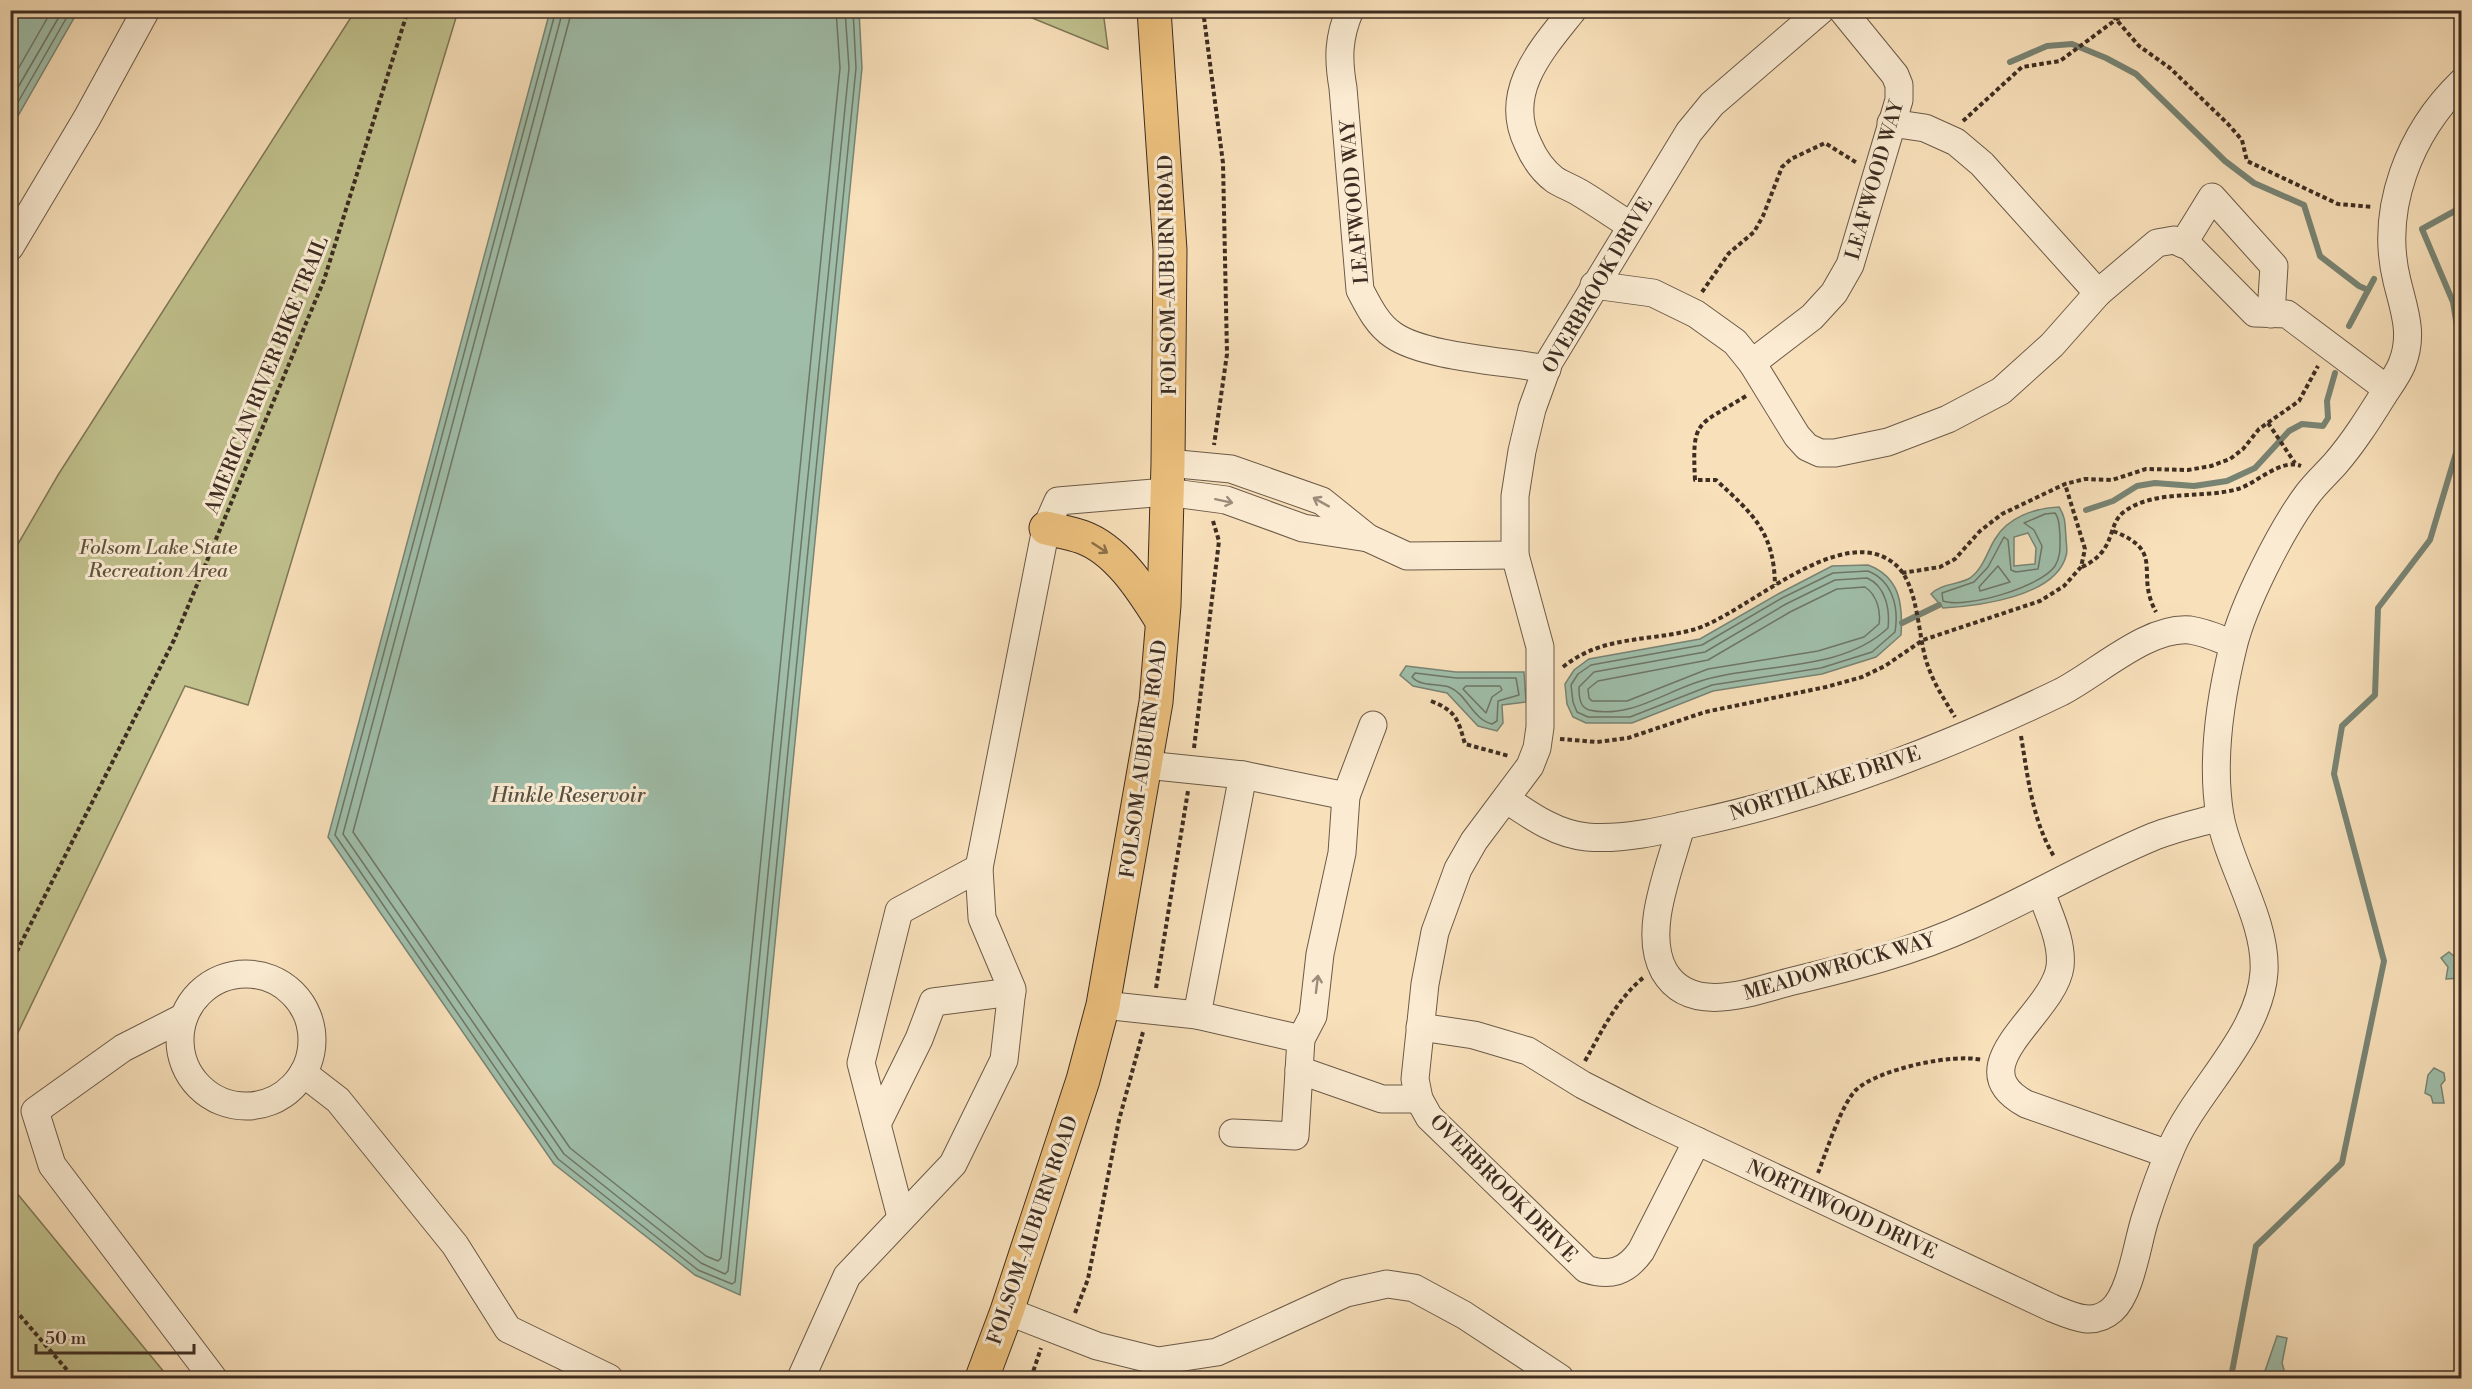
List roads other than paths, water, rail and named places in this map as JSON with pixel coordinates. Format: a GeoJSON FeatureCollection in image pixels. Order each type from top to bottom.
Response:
{"type":"FeatureCollection","features":[{"type":"Feature","properties":{"kind":"main road","name":"FOLSOM-AUBURN ROAD"},"geometry":{"type":"LineString","coordinates":[[982,1378],[1007,1311],[1083,1080],[1103,1005],[1156,702],[1162,621],[1167,478],[1170,250],[1154,10]]}},
{"type":"Feature","properties":{"kind":"main road"},"geometry":{"type":"LineString","coordinates":[[1046,528],[1084,538],[1112,556],[1145,594],[1162,621]]}},
{"type":"Feature","properties":{"kind":"street"},"geometry":{"type":"LineString","coordinates":[[10,247],[87,118],[146,10]]}},
{"type":"Feature","properties":{"kind":"street","name":"LEAFWOOD WAY"},"geometry":{"type":"LineString","coordinates":[[1350,10],[1342,30],[1338,59],[1343,88],[1360,290],[1372,315],[1391,334],[1415,348],[1546,369]]}},
{"type":"Feature","properties":{"kind":"street"},"geometry":{"type":"LineString","coordinates":[[1573,10],[1539,54],[1524,79],[1519,106],[1523,134],[1535,160],[1555,180],[1630,225]]}},
{"type":"Feature","properties":{"kind":"street","name":"OVERBROOK DRIVE"},"geometry":{"type":"LineString","coordinates":[[1697,1141],[1641,1251],[1632,1264],[1618,1272],[1601,1274],[1586,1269],[1429,1117],[1419,1099],[1414,1079],[1435,932],[1445,899],[1474,841],[1548,742],[1540,647],[1515,555],[1515,496],[1522,451],[1546,369],[1594,285],[1683,140],[1712,104],[1821,10]]}},
{"type":"Feature","properties":{"kind":"street","name":"LEAFWOOD WAY"},"geometry":{"type":"LineString","coordinates":[[1758,374],[1834,293],[1850,266],[1899,100],[1899,85],[1895,75],[1842,10]]}},
{"type":"Feature","properties":{"kind":"street"},"geometry":{"type":"LineString","coordinates":[[2041,892],[2060,947],[2060,968],[2053,988],[2041,1007],[2006,1049],[2000,1065],[2002,1082],[2012,1095],[2026,1104],[2168,1154],[2193,1108],[2247,1026],[2260,999],[2264,969],[2260,940],[2220,817],[2219,733],[2234,644],[2287,525],[2322,477],[2362,429],[2402,365],[2409,338],[2407,311],[2397,280],[2392,249],[2395,209],[2403,174],[2420,134],[2446,97],[2462,82]]}},
{"type":"Feature","properties":{"kind":"street"},"geometry":{"type":"LineString","coordinates":[[1891,123],[1925,128],[1956,142],[1982,164],[2098,292]]}},
{"type":"Feature","properties":{"kind":"street"},"geometry":{"type":"LineString","coordinates":[[2183,244],[2212,197],[2274,266],[2271,314]]}},
{"type":"Feature","properties":{"kind":"street"},"geometry":{"type":"LineString","coordinates":[[1594,285],[1653,293],[1690,311],[1735,342],[1807,447],[1820,453],[1835,453],[1888,442],[1948,419],[2001,391],[2052,345],[2098,292],[2157,243],[2174,240],[2190,247],[2255,313],[2287,314],[2387,389]]}},
{"type":"Feature","properties":{"kind":"street"},"geometry":{"type":"LineString","coordinates":[[801,1378],[847,1276],[953,1164],[1004,1060],[1012,992],[982,918],[979,868],[1046,528],[1058,501],[1167,478],[1231,469],[1322,501],[1368,538],[1407,556],[1515,555]]}},
{"type":"Feature","properties":{"kind":"street","name":"NORTHLAKE DRIVE"},"geometry":{"type":"LineString","coordinates":[[1506,799],[1532,818],[1561,832],[1587,837],[1681,826],[1775,803],[1881,769],[2062,691],[2140,644],[2168,633],[2190,630],[2234,644]]}},
{"type":"Feature","properties":{"kind":"street"},"geometry":{"type":"LineString","coordinates":[[1233,1133],[1295,1136],[1301,1039],[1313,1016],[1320,954],[1342,853],[1346,796],[1373,725]]}},
{"type":"Feature","properties":{"kind":"street"},"geometry":{"type":"LineString","coordinates":[[1146,765],[1243,776],[1346,796]]}},
{"type":"Feature","properties":{"kind":"street"},"geometry":{"type":"LineString","coordinates":[[1197,1015],[1243,776]]}},
{"type":"Feature","properties":{"kind":"street","name":"MEADOWROCK WAY"},"geometry":{"type":"LineString","coordinates":[[1681,826],[1654,927],[1655,951],[1665,973],[1683,989],[1706,998],[1730,997],[1847,968],[1921,946],[1969,926],[2156,836],[2220,817]]}},
{"type":"Feature","properties":{"kind":"street"},"geometry":{"type":"LineString","coordinates":[[901,1217],[861,1063],[898,911],[979,868]]}},
{"type":"Feature","properties":{"kind":"street"},"geometry":{"type":"LineString","coordinates":[[253,974],[274,980],[292,992],[305,1010],[311,1031],[311,1053],[303,1073],[290,1089],[271,1101],[250,1106],[228,1103],[208,1094],[193,1079],[183,1060],[180,1038],[184,1017],[194,998],[211,983],[231,975],[253,974]]}},
{"type":"Feature","properties":{"kind":"street"},"geometry":{"type":"LineString","coordinates":[[876,1124],[919,1040],[933,1002],[1012,992]]}},
{"type":"Feature","properties":{"kind":"street"},"geometry":{"type":"LineString","coordinates":[[1103,1005],[1197,1015],[1301,1039]]}},
{"type":"Feature","properties":{"kind":"street"},"geometry":{"type":"LineString","coordinates":[[184,1017],[123,1048],[35,1111],[52,1165],[213,1378]]}},
{"type":"Feature","properties":{"kind":"street","name":"NORTHWOOD DRIVE"},"geometry":{"type":"LineString","coordinates":[[1420,1027],[1506,1042],[1528,1051],[1575,1080],[1697,1141],[2077,1318],[2093,1320],[2108,1314],[2120,1302],[2168,1154]]}},
{"type":"Feature","properties":{"kind":"street"},"geometry":{"type":"LineString","coordinates":[[1299,1070],[1382,1099],[1419,1099]]}},
{"type":"Feature","properties":{"kind":"street"},"geometry":{"type":"LineString","coordinates":[[303,1073],[338,1100],[426,1209],[454,1245],[508,1329],[609,1378]]}},
{"type":"Feature","properties":{"kind":"street"},"geometry":{"type":"LineString","coordinates":[[1007,1311],[1062,1323],[1097,1346],[1158,1361],[1216,1352],[1346,1293],[1387,1284],[1414,1288],[1464,1315],[1560,1378]]}},
{"type":"Feature","properties":{"kind":"water"},"geometry":{"type":"Polygon","coordinates":[[[10,11],[78,11],[11,128],[10,11]]]}},
{"type":"Feature","properties":{"kind":"water","name":"Hinkle Reservoir"},"geometry":{"type":"Polygon","coordinates":[[[550,11],[859,11],[862,68],[740,1295],[695,1275],[554,1164],[328,837],[550,11]]]}},
{"type":"Feature","properties":{"kind":"water"},"geometry":{"type":"Polygon","coordinates":[[[2059,507],[2063,514],[2067,552],[2059,570],[2047,581],[2014,597],[1958,607],[1943,608],[1931,594],[1935,590],[1970,578],[1982,565],[2000,531],[2015,519],[2059,507]],[[2028,533],[2014,537],[2014,566],[2035,564],[2036,548],[2028,533]]]}},
{"type":"Feature","properties":{"kind":"water"},"geometry":{"type":"Polygon","coordinates":[[[1868,565],[1879,570],[1893,584],[1900,602],[1901,613],[1901,635],[1876,657],[1822,674],[1713,691],[1632,723],[1586,723],[1573,717],[1567,704],[1565,684],[1574,670],[1589,659],[1700,639],[1832,566],[1868,565]]]}},
{"type":"Feature","properties":{"kind":"water"},"geometry":{"type":"Polygon","coordinates":[[[1406,666],[1456,672],[1524,672],[1526,702],[1502,705],[1503,723],[1497,731],[1478,726],[1447,693],[1413,686],[1400,675],[1406,666]]]}},
{"type":"Feature","properties":{"kind":"water"},"geometry":{"type":"Polygon","coordinates":[[[2449,952],[2461,962],[2461,978],[2446,979],[2448,967],[2441,958],[2449,952]]]}},
{"type":"Feature","properties":{"kind":"water"},"geometry":{"type":"Polygon","coordinates":[[[2434,1068],[2444,1073],[2445,1080],[2441,1085],[2444,1103],[2433,1103],[2431,1096],[2425,1093],[2428,1075],[2434,1068]]]}},
{"type":"Feature","properties":{"kind":"water"},"geometry":{"type":"Polygon","coordinates":[[[2277,1336],[2287,1338],[2282,1363],[2284,1370],[2278,1376],[2264,1374],[2277,1336]]]}},
{"type":"Feature","properties":{"kind":"waterway"},"geometry":{"type":"LineString","coordinates":[[2010,62],[2047,46],[2072,44],[2136,74],[2225,161],[2254,183],[2304,205],[2320,256],[2359,286],[2368,290]]}},
{"type":"Feature","properties":{"kind":"waterway"},"geometry":{"type":"LineString","coordinates":[[2462,207],[2422,229],[2453,302],[2462,357]]}},
{"type":"Feature","properties":{"kind":"waterway"},"geometry":{"type":"LineString","coordinates":[[2349,326],[2374,279]]}},
{"type":"Feature","properties":{"kind":"waterway"},"geometry":{"type":"LineString","coordinates":[[2086,510],[2113,501],[2137,486],[2155,483],[2194,486],[2227,481],[2255,468],[2289,431],[2302,424],[2323,426],[2328,418],[2327,401],[2335,373]]}},
{"type":"Feature","properties":{"kind":"waterway"},"geometry":{"type":"LineString","coordinates":[[2231,1377],[2256,1246],[2342,1163],[2384,961],[2334,774],[2342,726],[2375,695],[2378,608],[2430,540],[2462,433]]}},
{"type":"Feature","properties":{"kind":"waterway"},"geometry":{"type":"LineString","coordinates":[[1902,623],[1939,605]]}},
{"type":"Feature","properties":{"kind":"park label","name":"Folsom Lake State Recreation Area"},"geometry":{"type":"Point","coordinates":[158,558]}}]}
